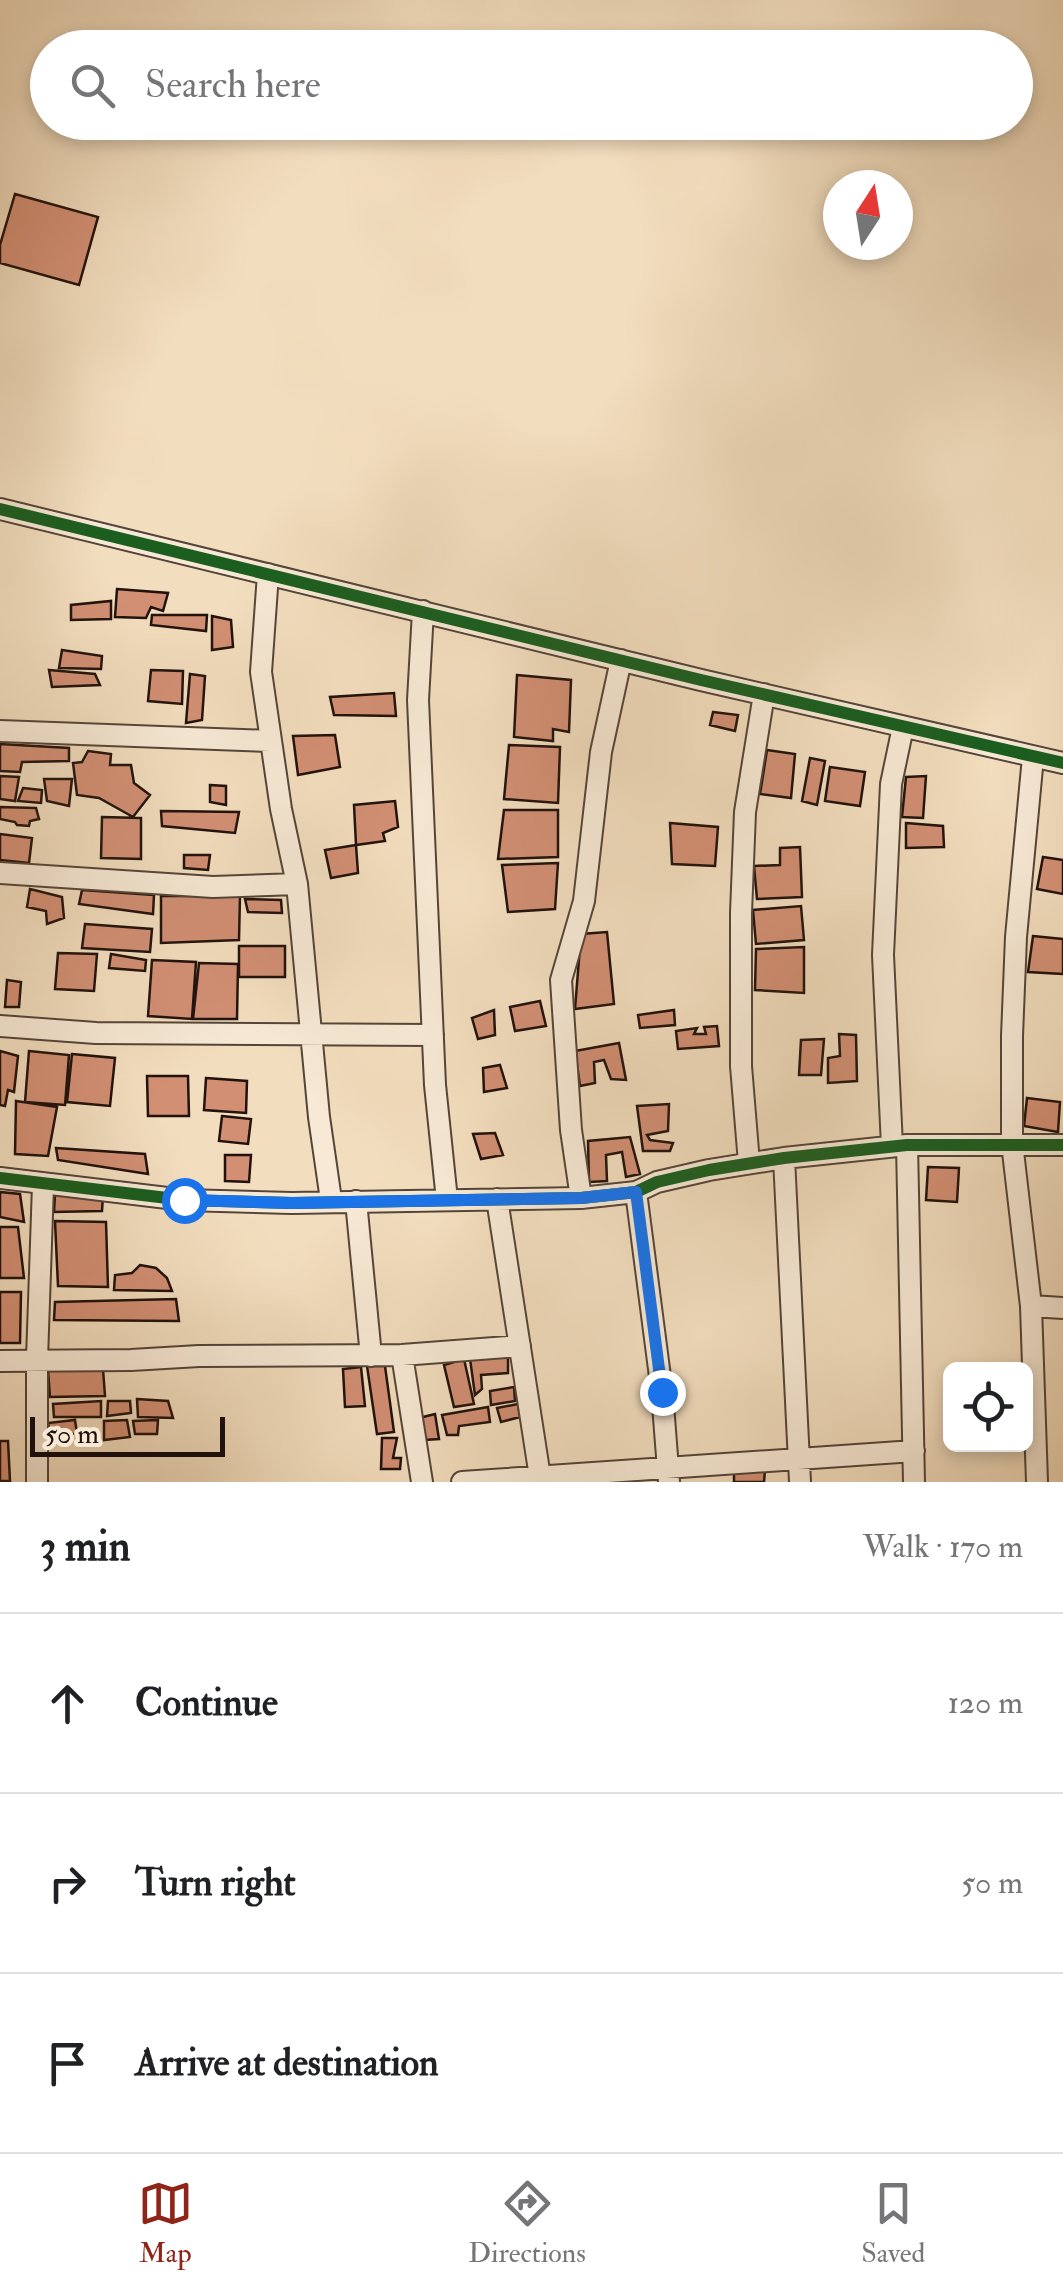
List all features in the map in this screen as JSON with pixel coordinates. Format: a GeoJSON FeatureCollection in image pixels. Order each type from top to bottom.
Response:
{"type":"FeatureCollection","features":[{"type":"Feature","properties":{"kind":"street"},"geometry":{"type":"LineString","coordinates":[[0,509],[1063,763]]}},
{"type":"Feature","properties":{"kind":"street"},"geometry":{"type":"LineString","coordinates":[[268,574],[261,672],[296,884],[330,1200]]}},
{"type":"Feature","properties":{"kind":"street"},"geometry":{"type":"LineString","coordinates":[[423,611],[418,700],[433,1035],[447,1200]]}},
{"type":"Feature","properties":{"kind":"street"},"geometry":{"type":"LineString","coordinates":[[581,1198],[571,1130],[561,980],[584,900],[601,752],[621,660]]}},
{"type":"Feature","properties":{"kind":"street"},"geometry":{"type":"LineString","coordinates":[[749,1164],[741,1066],[740,912],[744,812],[764,694]]}},
{"type":"Feature","properties":{"kind":"street"},"geometry":{"type":"LineString","coordinates":[[903,726],[891,784],[883,955],[900,1146],[914,1482]]}},
{"type":"Feature","properties":{"kind":"street"},"geometry":{"type":"LineString","coordinates":[[0,731],[271,741]]}},
{"type":"Feature","properties":{"kind":"street"},"geometry":{"type":"LineString","coordinates":[[1033,756],[1013,986],[1012,1144],[1031,1306],[1036,1482]]}},
{"type":"Feature","properties":{"kind":"street"},"geometry":{"type":"LineString","coordinates":[[0,873],[213,887],[296,884]]}},
{"type":"Feature","properties":{"kind":"street"},"geometry":{"type":"LineString","coordinates":[[0,1026],[96,1033],[433,1035]]}},
{"type":"Feature","properties":{"kind":"street"},"geometry":{"type":"LineString","coordinates":[[0,1178],[184,1200],[292,1203],[581,1198],[636,1192],[658,1182],[784,1158],[900,1146],[1063,1144]]}},
{"type":"Feature","properties":{"kind":"street"},"geometry":{"type":"LineString","coordinates":[[784,1158],[800,1482]]}},
{"type":"Feature","properties":{"kind":"street"},"geometry":{"type":"LineString","coordinates":[[37,1482],[44,1185]]}},
{"type":"Feature","properties":{"kind":"street"},"geometry":{"type":"LineString","coordinates":[[636,1192],[668,1475]]}},
{"type":"Feature","properties":{"kind":"street"},"geometry":{"type":"LineString","coordinates":[[497,1199],[520,1346],[533,1479]]}},
{"type":"Feature","properties":{"kind":"street"},"geometry":{"type":"LineString","coordinates":[[356,1202],[372,1356]]}},
{"type":"Feature","properties":{"kind":"street"},"geometry":{"type":"LineString","coordinates":[[1031,1306],[1063,1308]]}},
{"type":"Feature","properties":{"kind":"street"},"geometry":{"type":"LineString","coordinates":[[0,1361],[372,1356],[520,1346]]}},
{"type":"Feature","properties":{"kind":"street"},"geometry":{"type":"LineString","coordinates":[[402,1355],[422,1482]]}},
{"type":"Feature","properties":{"kind":"street"},"geometry":{"type":"LineString","coordinates":[[462,1482],[668,1475],[800,1459],[914,1451]]}},
{"type":"Feature","properties":{"kind":"building"},"geometry":{"type":"Polygon","coordinates":[[[15,194],[98,217],[79,285],[0,263],[0,245],[15,194]]]}},
{"type":"Feature","properties":{"kind":"building"},"geometry":{"type":"Polygon","coordinates":[[[117,589],[168,593],[163,611],[151,607],[146,618],[115,617],[117,589]]]}},
{"type":"Feature","properties":{"kind":"building"},"geometry":{"type":"Polygon","coordinates":[[[111,601],[111,619],[71,620],[71,605],[111,601]]]}},
{"type":"Feature","properties":{"kind":"building"},"geometry":{"type":"Polygon","coordinates":[[[152,615],[207,615],[206,631],[151,625],[152,615]]]}},
{"type":"Feature","properties":{"kind":"building"},"geometry":{"type":"Polygon","coordinates":[[[212,616],[231,620],[233,647],[212,650],[212,616]]]}},
{"type":"Feature","properties":{"kind":"building"},"geometry":{"type":"Polygon","coordinates":[[[62,650],[102,656],[101,669],[59,668],[62,650]]]}},
{"type":"Feature","properties":{"kind":"building"},"geometry":{"type":"Polygon","coordinates":[[[49,670],[95,674],[100,685],[52,687],[49,670]]]}},
{"type":"Feature","properties":{"kind":"building"},"geometry":{"type":"Polygon","coordinates":[[[151,670],[183,671],[182,704],[148,701],[151,670]]]}},
{"type":"Feature","properties":{"kind":"building"},"geometry":{"type":"Polygon","coordinates":[[[190,674],[205,676],[202,720],[186,723],[190,674]]]}},
{"type":"Feature","properties":{"kind":"building"},"geometry":{"type":"Polygon","coordinates":[[[517,675],[571,680],[569,732],[553,729],[553,741],[514,737],[517,675]]]}},
{"type":"Feature","properties":{"kind":"building"},"geometry":{"type":"Polygon","coordinates":[[[394,693],[396,716],[334,715],[330,697],[394,693]]]}},
{"type":"Feature","properties":{"kind":"building"},"geometry":{"type":"Polygon","coordinates":[[[713,712],[738,715],[735,731],[710,725],[713,712]]]}},
{"type":"Feature","properties":{"kind":"building"},"geometry":{"type":"Polygon","coordinates":[[[335,735],[340,767],[298,775],[293,736],[335,735]]]}},
{"type":"Feature","properties":{"kind":"building"},"geometry":{"type":"Polygon","coordinates":[[[0,744],[69,748],[69,761],[22,762],[20,772],[0,771],[0,744]]]}},
{"type":"Feature","properties":{"kind":"building"},"geometry":{"type":"Polygon","coordinates":[[[509,745],[560,747],[558,803],[504,799],[509,745]]]}},
{"type":"Feature","properties":{"kind":"building"},"geometry":{"type":"Polygon","coordinates":[[[767,750],[795,754],[791,798],[760,794],[767,750]]]}},
{"type":"Feature","properties":{"kind":"building"},"geometry":{"type":"Polygon","coordinates":[[[88,751],[111,754],[110,765],[131,765],[134,783],[150,795],[133,817],[99,798],[77,795],[73,763],[82,762],[88,751]]]}},
{"type":"Feature","properties":{"kind":"building"},"geometry":{"type":"Polygon","coordinates":[[[810,758],[825,761],[817,805],[802,801],[810,758]]]}},
{"type":"Feature","properties":{"kind":"building"},"geometry":{"type":"Polygon","coordinates":[[[830,767],[865,772],[860,806],[825,801],[830,767]]]}},
{"type":"Feature","properties":{"kind":"building"},"geometry":{"type":"Polygon","coordinates":[[[0,776],[19,777],[15,801],[0,799],[0,776]]]}},
{"type":"Feature","properties":{"kind":"building"},"geometry":{"type":"Polygon","coordinates":[[[926,776],[923,818],[902,817],[906,777],[926,776]]]}},
{"type":"Feature","properties":{"kind":"building"},"geometry":{"type":"Polygon","coordinates":[[[44,779],[72,779],[69,806],[47,801],[44,779]]]}},
{"type":"Feature","properties":{"kind":"building"},"geometry":{"type":"Polygon","coordinates":[[[210,785],[226,786],[226,805],[210,802],[210,785]]]}},
{"type":"Feature","properties":{"kind":"building"},"geometry":{"type":"Polygon","coordinates":[[[23,788],[42,790],[41,803],[18,801],[23,788]]]}},
{"type":"Feature","properties":{"kind":"building"},"geometry":{"type":"Polygon","coordinates":[[[395,801],[398,827],[383,833],[385,841],[356,845],[354,805],[395,801]]]}},
{"type":"Feature","properties":{"kind":"building"},"geometry":{"type":"Polygon","coordinates":[[[0,807],[36,808],[39,819],[30,821],[29,826],[17,825],[0,819],[0,807]]]}},
{"type":"Feature","properties":{"kind":"building"},"geometry":{"type":"Polygon","coordinates":[[[504,810],[558,810],[558,857],[498,859],[504,810]]]}},
{"type":"Feature","properties":{"kind":"building"},"geometry":{"type":"Polygon","coordinates":[[[161,811],[239,812],[235,833],[162,826],[161,811]]]}},
{"type":"Feature","properties":{"kind":"building"},"geometry":{"type":"Polygon","coordinates":[[[102,817],[141,818],[141,859],[101,858],[102,817]]]}},
{"type":"Feature","properties":{"kind":"building"},"geometry":{"type":"Polygon","coordinates":[[[670,823],[718,827],[715,866],[672,864],[670,823]]]}},
{"type":"Feature","properties":{"kind":"building"},"geometry":{"type":"Polygon","coordinates":[[[906,823],[943,826],[944,847],[906,848],[906,823]]]}},
{"type":"Feature","properties":{"kind":"building"},"geometry":{"type":"Polygon","coordinates":[[[0,834],[32,838],[29,863],[0,860],[0,834]]]}},
{"type":"Feature","properties":{"kind":"building"},"geometry":{"type":"Polygon","coordinates":[[[356,845],[358,873],[331,878],[325,850],[356,845]]]}},
{"type":"Feature","properties":{"kind":"building"},"geometry":{"type":"Polygon","coordinates":[[[800,847],[802,897],[757,899],[754,866],[780,865],[780,848],[800,847]]]}},
{"type":"Feature","properties":{"kind":"building"},"geometry":{"type":"Polygon","coordinates":[[[184,855],[210,855],[208,870],[184,868],[184,855]]]}},
{"type":"Feature","properties":{"kind":"building"},"geometry":{"type":"Polygon","coordinates":[[[1043,857],[1063,860],[1063,894],[1037,889],[1043,857]]]}},
{"type":"Feature","properties":{"kind":"building"},"geometry":{"type":"Polygon","coordinates":[[[558,863],[555,909],[508,912],[502,865],[558,863]]]}},
{"type":"Feature","properties":{"kind":"building"},"geometry":{"type":"Polygon","coordinates":[[[30,889],[62,897],[64,918],[47,924],[46,911],[27,907],[30,889]]]}},
{"type":"Feature","properties":{"kind":"building"},"geometry":{"type":"Polygon","coordinates":[[[82,890],[154,895],[153,914],[79,904],[82,890]]]}},
{"type":"Feature","properties":{"kind":"building"},"geometry":{"type":"Polygon","coordinates":[[[161,896],[240,896],[239,940],[161,943],[161,896]]]}},
{"type":"Feature","properties":{"kind":"building"},"geometry":{"type":"Polygon","coordinates":[[[245,899],[281,900],[282,913],[248,912],[245,899]]]}},
{"type":"Feature","properties":{"kind":"building"},"geometry":{"type":"Polygon","coordinates":[[[801,906],[804,940],[756,944],[753,910],[801,906]]]}},
{"type":"Feature","properties":{"kind":"building"},"geometry":{"type":"Polygon","coordinates":[[[85,924],[152,929],[150,952],[82,948],[85,924]]]}},
{"type":"Feature","properties":{"kind":"building"},"geometry":{"type":"Polygon","coordinates":[[[607,932],[614,1004],[575,1009],[581,934],[607,932]]]}},
{"type":"Feature","properties":{"kind":"building"},"geometry":{"type":"Polygon","coordinates":[[[1033,936],[1063,939],[1063,974],[1028,972],[1033,936]]]}},
{"type":"Feature","properties":{"kind":"building"},"geometry":{"type":"Polygon","coordinates":[[[239,946],[285,946],[285,977],[239,977],[239,946]]]}},
{"type":"Feature","properties":{"kind":"building"},"geometry":{"type":"Polygon","coordinates":[[[804,947],[804,993],[755,990],[756,949],[804,947]]]}},
{"type":"Feature","properties":{"kind":"building"},"geometry":{"type":"Polygon","coordinates":[[[58,953],[97,954],[94,991],[55,989],[58,953]]]}},
{"type":"Feature","properties":{"kind":"building"},"geometry":{"type":"Polygon","coordinates":[[[111,954],[146,960],[145,971],[109,968],[111,954]]]}},
{"type":"Feature","properties":{"kind":"building"},"geometry":{"type":"Polygon","coordinates":[[[152,960],[196,962],[192,1019],[148,1016],[152,960]]]}},
{"type":"Feature","properties":{"kind":"building"},"geometry":{"type":"Polygon","coordinates":[[[199,963],[238,964],[237,1019],[193,1019],[199,963]]]}},
{"type":"Feature","properties":{"kind":"building"},"geometry":{"type":"Polygon","coordinates":[[[7,980],[21,982],[19,1007],[5,1007],[7,980]]]}},
{"type":"Feature","properties":{"kind":"building"},"geometry":{"type":"Polygon","coordinates":[[[540,1001],[546,1026],[515,1031],[510,1007],[540,1001]]]}},
{"type":"Feature","properties":{"kind":"building"},"geometry":{"type":"Polygon","coordinates":[[[494,1010],[495,1035],[478,1039],[472,1018],[494,1010]]]}},
{"type":"Feature","properties":{"kind":"building"},"geometry":{"type":"Polygon","coordinates":[[[674,1010],[675,1025],[640,1028],[638,1015],[674,1010]]]}},
{"type":"Feature","properties":{"kind":"building"},"geometry":{"type":"Polygon","coordinates":[[[717,1026],[719,1046],[678,1049],[676,1031],[697,1028],[694,1034],[706,1034],[704,1027],[717,1026]]]}},
{"type":"Feature","properties":{"kind":"building"},"geometry":{"type":"Polygon","coordinates":[[[839,1034],[856,1035],[857,1081],[828,1083],[828,1058],[840,1056],[839,1034]]]}},
{"type":"Feature","properties":{"kind":"building"},"geometry":{"type":"Polygon","coordinates":[[[824,1039],[821,1075],[799,1075],[801,1040],[824,1039]]]}},
{"type":"Feature","properties":{"kind":"building"},"geometry":{"type":"Polygon","coordinates":[[[619,1043],[626,1080],[611,1079],[604,1060],[594,1062],[595,1083],[580,1086],[575,1051],[619,1043]]]}},
{"type":"Feature","properties":{"kind":"building"},"geometry":{"type":"Polygon","coordinates":[[[0,1051],[18,1056],[14,1092],[8,1090],[5,1106],[0,1105],[0,1051]]]}},
{"type":"Feature","properties":{"kind":"building"},"geometry":{"type":"Polygon","coordinates":[[[29,1051],[69,1055],[65,1105],[25,1102],[29,1051]]]}},
{"type":"Feature","properties":{"kind":"building"},"geometry":{"type":"Polygon","coordinates":[[[72,1054],[115,1058],[110,1106],[67,1102],[72,1054]]]}},
{"type":"Feature","properties":{"kind":"building"},"geometry":{"type":"Polygon","coordinates":[[[500,1065],[507,1088],[484,1092],[483,1068],[500,1065]]]}},
{"type":"Feature","properties":{"kind":"building"},"geometry":{"type":"Polygon","coordinates":[[[147,1076],[188,1076],[189,1116],[148,1116],[147,1076]]]}},
{"type":"Feature","properties":{"kind":"building"},"geometry":{"type":"Polygon","coordinates":[[[206,1078],[247,1081],[246,1113],[204,1110],[206,1078]]]}},
{"type":"Feature","properties":{"kind":"building"},"geometry":{"type":"Polygon","coordinates":[[[1027,1098],[1060,1102],[1058,1132],[1024,1126],[1027,1098]]]}},
{"type":"Feature","properties":{"kind":"building"},"geometry":{"type":"Polygon","coordinates":[[[16,1101],[57,1107],[48,1156],[15,1154],[16,1101]]]}},
{"type":"Feature","properties":{"kind":"building"},"geometry":{"type":"Polygon","coordinates":[[[669,1104],[668,1131],[647,1135],[650,1140],[673,1143],[670,1151],[643,1151],[637,1106],[669,1104]]]}},
{"type":"Feature","properties":{"kind":"building"},"geometry":{"type":"Polygon","coordinates":[[[222,1116],[251,1119],[248,1144],[219,1141],[222,1116]]]}},
{"type":"Feature","properties":{"kind":"building"},"geometry":{"type":"Polygon","coordinates":[[[495,1133],[503,1155],[481,1159],[473,1134],[495,1133]]]}},
{"type":"Feature","properties":{"kind":"building"},"geometry":{"type":"Polygon","coordinates":[[[630,1137],[640,1174],[626,1177],[622,1152],[606,1155],[607,1181],[589,1182],[588,1141],[630,1137]]]}},
{"type":"Feature","properties":{"kind":"building"},"geometry":{"type":"Polygon","coordinates":[[[56,1148],[145,1154],[148,1174],[58,1160],[56,1148]]]}},
{"type":"Feature","properties":{"kind":"building"},"geometry":{"type":"Polygon","coordinates":[[[225,1155],[251,1155],[249,1182],[225,1181],[225,1155]]]}},
{"type":"Feature","properties":{"kind":"building"},"geometry":{"type":"Polygon","coordinates":[[[928,1167],[959,1168],[957,1202],[926,1200],[928,1167]]]}},
{"type":"Feature","properties":{"kind":"building"},"geometry":{"type":"Polygon","coordinates":[[[0,1192],[20,1194],[24,1222],[0,1217],[0,1192]]]}},
{"type":"Feature","properties":{"kind":"building"},"geometry":{"type":"Polygon","coordinates":[[[55,1194],[103,1195],[102,1211],[54,1212],[55,1194]]]}},
{"type":"Feature","properties":{"kind":"building"},"geometry":{"type":"Polygon","coordinates":[[[55,1221],[106,1222],[108,1287],[58,1286],[55,1221]]]}},
{"type":"Feature","properties":{"kind":"building"},"geometry":{"type":"Polygon","coordinates":[[[0,1227],[18,1227],[24,1278],[0,1278],[0,1227]]]}},
{"type":"Feature","properties":{"kind":"building"},"geometry":{"type":"Polygon","coordinates":[[[140,1265],[156,1268],[167,1278],[172,1291],[114,1290],[115,1275],[132,1273],[140,1265]]]}},
{"type":"Feature","properties":{"kind":"building"},"geometry":{"type":"Polygon","coordinates":[[[0,1292],[21,1292],[20,1343],[0,1343],[0,1292]]]}},
{"type":"Feature","properties":{"kind":"building"},"geometry":{"type":"Polygon","coordinates":[[[176,1299],[179,1321],[54,1320],[55,1302],[176,1299]]]}},
{"type":"Feature","properties":{"kind":"building"},"geometry":{"type":"Polygon","coordinates":[[[508,1357],[508,1373],[481,1375],[482,1389],[475,1395],[470,1359],[508,1357]]]}},
{"type":"Feature","properties":{"kind":"building"},"geometry":{"type":"Polygon","coordinates":[[[464,1359],[474,1404],[454,1407],[444,1365],[464,1359]]]}},
{"type":"Feature","properties":{"kind":"building"},"geometry":{"type":"Polygon","coordinates":[[[367,1366],[385,1366],[394,1432],[377,1434],[367,1366]]]}},
{"type":"Feature","properties":{"kind":"building"},"geometry":{"type":"Polygon","coordinates":[[[361,1367],[365,1406],[345,1407],[343,1369],[361,1367]]]}},
{"type":"Feature","properties":{"kind":"building"},"geometry":{"type":"Polygon","coordinates":[[[103,1369],[105,1396],[50,1397],[48,1370],[103,1369]]]}},
{"type":"Feature","properties":{"kind":"building"},"geometry":{"type":"Polygon","coordinates":[[[514,1387],[515,1401],[491,1405],[490,1391],[514,1387]]]}},
{"type":"Feature","properties":{"kind":"building"},"geometry":{"type":"Polygon","coordinates":[[[137,1399],[168,1401],[173,1418],[138,1417],[137,1399]]]}},
{"type":"Feature","properties":{"kind":"building"},"geometry":{"type":"Polygon","coordinates":[[[101,1401],[101,1417],[54,1417],[53,1404],[101,1401]]]}},
{"type":"Feature","properties":{"kind":"building"},"geometry":{"type":"Polygon","coordinates":[[[108,1401],[130,1401],[131,1413],[107,1416],[108,1401]]]}},
{"type":"Feature","properties":{"kind":"building"},"geometry":{"type":"Polygon","coordinates":[[[518,1404],[520,1417],[501,1422],[497,1408],[518,1404]]]}},
{"type":"Feature","properties":{"kind":"building"},"geometry":{"type":"Polygon","coordinates":[[[488,1407],[490,1422],[459,1426],[458,1435],[447,1435],[442,1415],[488,1407]]]}},
{"type":"Feature","properties":{"kind":"building"},"geometry":{"type":"Polygon","coordinates":[[[435,1414],[439,1439],[424,1440],[419,1418],[435,1414]]]}},
{"type":"Feature","properties":{"kind":"building"},"geometry":{"type":"Polygon","coordinates":[[[75,1420],[77,1434],[50,1432],[48,1423],[75,1420]]]}},
{"type":"Feature","properties":{"kind":"building"},"geometry":{"type":"Polygon","coordinates":[[[127,1420],[130,1437],[104,1440],[104,1421],[127,1420]]]}},
{"type":"Feature","properties":{"kind":"building"},"geometry":{"type":"Polygon","coordinates":[[[158,1420],[157,1434],[135,1434],[133,1421],[158,1420]]]}},
{"type":"Feature","properties":{"kind":"building"},"geometry":{"type":"Polygon","coordinates":[[[382,1438],[397,1438],[393,1458],[401,1458],[400,1469],[381,1469],[382,1438]]]}},
{"type":"Feature","properties":{"kind":"building"},"geometry":{"type":"Polygon","coordinates":[[[0,1441],[8,1441],[10,1481],[0,1481],[0,1441]]]}},
{"type":"Feature","properties":{"kind":"building"},"geometry":{"type":"Polygon","coordinates":[[[765,1470],[764,1482],[734,1482],[734,1471],[765,1470]]]}},
{"type":"Feature","properties":{"kind":"cycle path"},"geometry":{"type":"LineString","coordinates":[[0,509],[701,680],[1063,763]]}},
{"type":"Feature","properties":{"kind":"cycle path"},"geometry":{"type":"LineString","coordinates":[[0,1178],[184,1200],[292,1203],[581,1198],[636,1192],[657,1182],[709,1170],[784,1158],[907,1145],[1063,1145]]}},
{"type":"Feature","properties":{"kind":"route"},"geometry":{"type":"LineString","coordinates":[[184,1200],[356,1202],[581,1198],[636,1192],[662,1392]]}}]}
